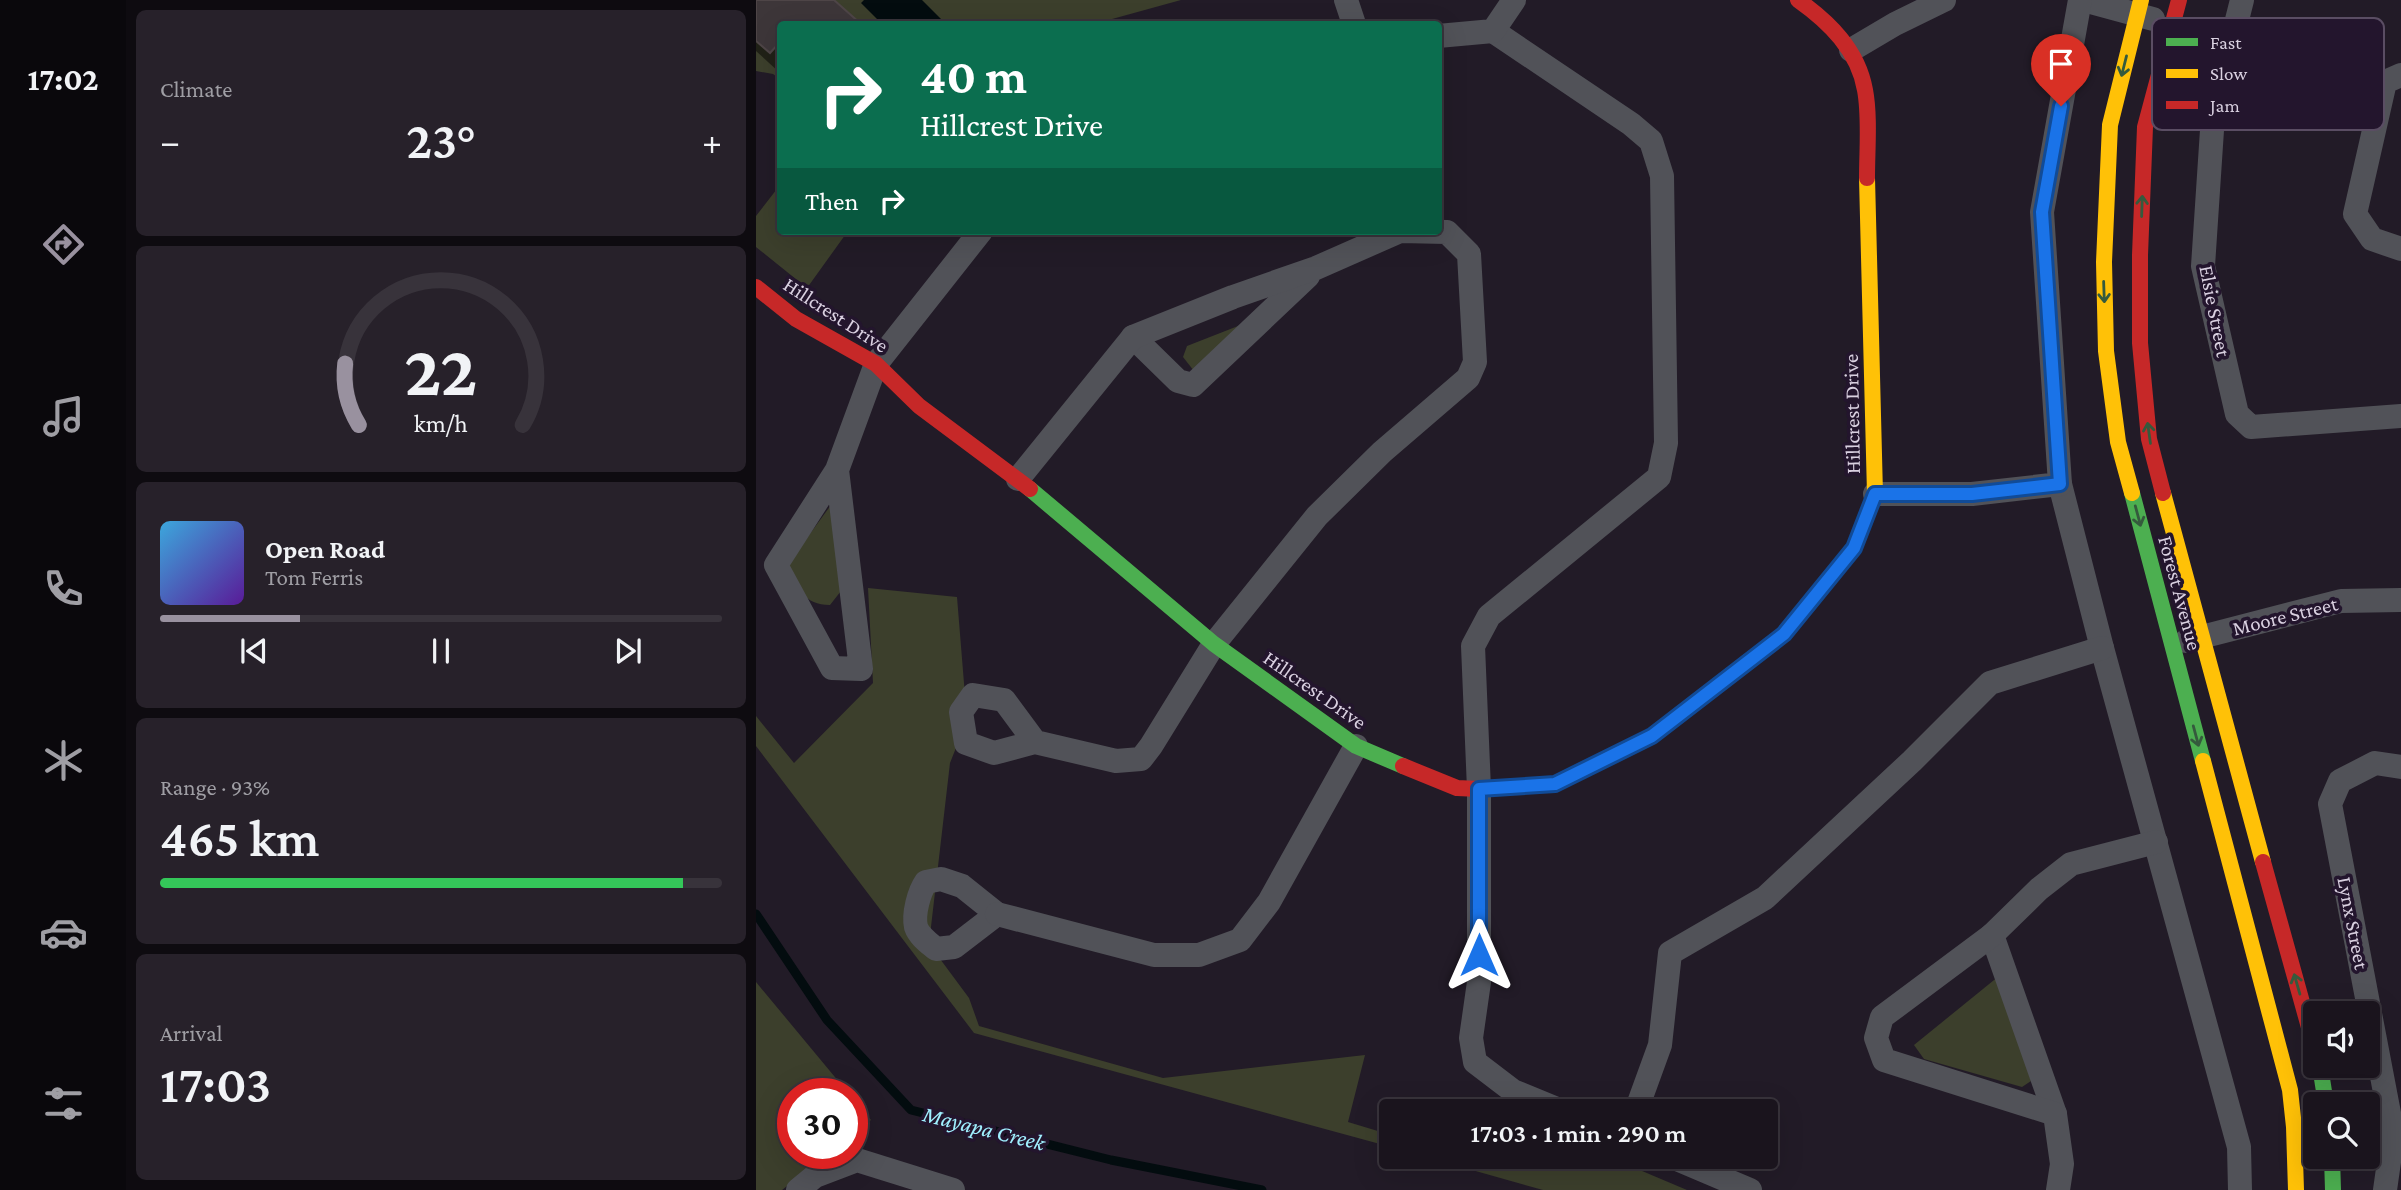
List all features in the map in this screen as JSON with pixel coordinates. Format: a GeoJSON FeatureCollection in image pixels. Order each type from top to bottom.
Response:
{"type":"FeatureCollection","features":[{"type":"Feature","properties":{"kind":"street"},"geometry":{"type":"LineString","coordinates":[[1346,0],[1353,21]]}},
{"type":"Feature","properties":{"kind":"street"},"geometry":{"type":"LineString","coordinates":[[1493,31],[1514,0]]}},
{"type":"Feature","properties":{"kind":"street","name":"Hillcrest Drive"},"geometry":{"type":"LineString","coordinates":[[756,286],[796,318],[876,364],[919,406],[1018,479],[1214,644],[1356,746],[1457,788],[1555,784],[1652,736],[1784,634],[1854,548],[1875,494],[1865,89],[1851,50],[1821,16],[1798,0]]}},
{"type":"Feature","properties":{"kind":"street"},"geometry":{"type":"LineString","coordinates":[[1851,50],[1944,0]]}},
{"type":"Feature","properties":{"kind":"street"},"geometry":{"type":"LineString","coordinates":[[2159,18],[2139,7],[2082,0],[2042,212],[2060,484],[2102,648],[2239,1147],[2240,1190]]}},
{"type":"Feature","properties":{"kind":"street","name":"Forest Avenue"},"geometry":{"type":"LineString","coordinates":[[2174,18],[2179,0]]}},
{"type":"Feature","properties":{"kind":"street","name":"Elsie Street"},"geometry":{"type":"LineString","coordinates":[[2237,18],[2242,0]]}},
{"type":"Feature","properties":{"kind":"street","name":"Forest Avenue"},"geometry":{"type":"LineString","coordinates":[[2139,7],[2110,125],[2104,262],[2106,351],[2118,442],[2290,1090],[2296,1190]]}},
{"type":"Feature","properties":{"kind":"street"},"geometry":{"type":"LineString","coordinates":[[1442,36],[1493,31],[1631,124],[1651,141],[1662,176],[1665,443],[1660,477],[1489,616],[1473,646],[1479,789],[1479,982],[1471,1038],[1475,1062],[1513,1091],[1533,1099]]}},
{"type":"Feature","properties":{"kind":"street"},"geometry":{"type":"LineString","coordinates":[[2384,87],[2385,82],[2401,75]]}},
{"type":"Feature","properties":{"kind":"street","name":"Forest Avenue"},"geometry":{"type":"LineString","coordinates":[[2152,103],[2146,127],[2140,255],[2140,342],[2149,439],[2303,1006]]}},
{"type":"Feature","properties":{"kind":"street","name":"Elsie Street"},"geometry":{"type":"LineString","coordinates":[[2212,130],[2203,266],[2237,414],[2251,427],[2401,416]]}},
{"type":"Feature","properties":{"kind":"street"},"geometry":{"type":"LineString","coordinates":[[2374,130],[2356,214],[2372,239],[2401,249]]}},
{"type":"Feature","properties":{"kind":"street"},"geometry":{"type":"LineString","coordinates":[[1035,742],[1116,761],[1141,759],[1152,746],[1214,644],[1317,516],[1382,452],[1468,378],[1475,362],[1469,254],[1447,232],[1442,232]]}},
{"type":"Feature","properties":{"kind":"street"},"geometry":{"type":"LineString","coordinates":[[837,470],[861,669],[832,668],[776,565],[837,470],[876,364],[978,235]]}},
{"type":"Feature","properties":{"kind":"street"},"geometry":{"type":"LineString","coordinates":[[1018,479],[1133,337],[1233,297],[1316,268],[1391,235]]}},
{"type":"Feature","properties":{"kind":"street"},"geometry":{"type":"LineString","coordinates":[[1133,337],[1178,381],[1193,385],[1316,268]]}},
{"type":"Feature","properties":{"kind":"street"},"geometry":{"type":"LineString","coordinates":[[1875,494],[1972,494],[2060,484]]}},
{"type":"Feature","properties":{"kind":"street","name":"Moore Street"},"geometry":{"type":"LineString","coordinates":[[2171,644],[2341,601],[2401,600]]}},
{"type":"Feature","properties":{"kind":"street"},"geometry":{"type":"LineString","coordinates":[[1640,1099],[1660,1045],[1670,954],[1765,898],[1912,761],[1990,683],[2102,648]]}},
{"type":"Feature","properties":{"kind":"street"},"geometry":{"type":"LineString","coordinates":[[998,914],[1154,955],[1199,955],[1240,940],[1269,902],[1356,746]]}},
{"type":"Feature","properties":{"kind":"street","name":"Lynx Street"},"geometry":{"type":"LineString","coordinates":[[2385,1190],[2397,1134],[2330,804],[2340,782],[2375,764],[2401,767]]}},
{"type":"Feature","properties":{"kind":"street"},"geometry":{"type":"LineString","coordinates":[[2054,1114],[1884,1060],[1876,1038],[1882,1017],[1992,935],[2039,889],[2071,864],[2155,842]]}},
{"type":"Feature","properties":{"kind":"street"},"geometry":{"type":"LineString","coordinates":[[1992,935],[2054,1114],[2062,1164],[2058,1190]]}},
{"type":"Feature","properties":{"kind":"street"},"geometry":{"type":"LineString","coordinates":[[798,1190],[815,1176],[857,1160],[953,1190]]}},
{"type":"Feature","properties":{"kind":"street"},"geometry":{"type":"LineString","coordinates":[[1700,1169],[1749,1190]]}},
{"type":"Feature","properties":{"kind":"street"},"geometry":{"type":"LineString","coordinates":[[2332,1169],[2333,1190]]}},
{"type":"Feature","properties":{"kind":"green space"},"geometry":{"type":"Polygon","coordinates":[[[756,0],[1181,0],[1105,21],[777,21],[777,77],[756,71],[756,0]]]}},
{"type":"Feature","properties":{"kind":"green space"},"geometry":{"type":"Polygon","coordinates":[[[777,189],[777,235],[845,235],[807,288],[756,247],[756,216],[777,189]]]}},
{"type":"Feature","properties":{"kind":"green space"},"geometry":{"type":"Polygon","coordinates":[[[1261,317],[1194,371],[1183,357],[1187,346],[1261,317]]]}},
{"type":"Feature","properties":{"kind":"green space"},"geometry":{"type":"Polygon","coordinates":[[[831,505],[841,591],[830,605],[808,599],[785,568],[831,505]]]}},
{"type":"Feature","properties":{"kind":"green space"},"geometry":{"type":"Polygon","coordinates":[[[868,588],[957,597],[967,720],[950,763],[929,944],[969,998],[979,1026],[1163,1078],[1365,1055],[1348,1122],[1379,1131],[1379,1144],[974,1033],[756,746],[756,716],[794,763],[873,683],[868,588]]]}},
{"type":"Feature","properties":{"kind":"green space"},"geometry":{"type":"Polygon","coordinates":[[[1999,976],[2031,1081],[2022,1087],[1924,1059],[1914,1045],[1999,976]]]}},
{"type":"Feature","properties":{"kind":"green space"},"geometry":{"type":"Polygon","coordinates":[[[756,982],[836,1078],[777,1078],[777,1169],[809,1169],[782,1190],[756,1190],[756,982]]]}},
{"type":"Feature","properties":{"kind":"green space"},"geometry":{"type":"Polygon","coordinates":[[[1469,1169],[1637,1169],[1687,1190],[1543,1190],[1469,1169]]]}},
{"type":"Feature","properties":{"kind":"shaded area"},"geometry":{"type":"Polygon","coordinates":[[[864,0],[922,0],[943,21],[879,21],[861,3],[864,0]]]}},
{"type":"Feature","properties":{"kind":"building"},"geometry":{"type":"Polygon","coordinates":[[[756,0],[834,0],[858,21],[777,21],[777,45],[770,53],[756,41],[756,0]]]}},
{"type":"Feature","properties":{"kind":"waterway","name":"Mayapa Creek"},"geometry":{"type":"LineString","coordinates":[[756,914],[827,1020],[911,1110],[1111,1160],[1262,1190]]}},
{"type":"Feature","properties":{"kind":"traffic: fast"},"geometry":{"type":"LineString","coordinates":[[1030,489],[1214,644],[1356,746],[1403,766]]}},
{"type":"Feature","properties":{"kind":"traffic: fast"},"geometry":{"type":"LineString","coordinates":[[2132,493],[2203,761]]}},
{"type":"Feature","properties":{"kind":"traffic: fast"},"geometry":{"type":"LineString","coordinates":[[2322,1078],[2324,1092]]}},
{"type":"Feature","properties":{"kind":"traffic: fast"},"geometry":{"type":"LineString","coordinates":[[2332,1169],[2333,1190]]}},
{"type":"Feature","properties":{"kind":"traffic: slow"},"geometry":{"type":"LineString","coordinates":[[2132,493],[2118,442],[2106,351],[2104,262],[2110,125],[2141,0]]}},
{"type":"Feature","properties":{"kind":"traffic: slow"},"geometry":{"type":"LineString","coordinates":[[1737,670],[1784,634],[1854,548],[1875,494],[1867,178]]}},
{"type":"Feature","properties":{"kind":"traffic: slow"},"geometry":{"type":"LineString","coordinates":[[2163,493],[2263,862]]}},
{"type":"Feature","properties":{"kind":"traffic: slow"},"geometry":{"type":"LineString","coordinates":[[2203,761],[2290,1090],[2296,1190]]}},
{"type":"Feature","properties":{"kind":"traffic: jam"},"geometry":{"type":"LineString","coordinates":[[1798,0],[1831,28],[1856,62],[1865,90],[1867,111],[1867,178]]}},
{"type":"Feature","properties":{"kind":"traffic: jam"},"geometry":{"type":"LineString","coordinates":[[2174,18],[2179,0]]}},
{"type":"Feature","properties":{"kind":"traffic: jam"},"geometry":{"type":"LineString","coordinates":[[2152,101],[2145,127],[2140,343],[2149,439],[2163,493]]}},
{"type":"Feature","properties":{"kind":"traffic: jam"},"geometry":{"type":"LineString","coordinates":[[756,287],[796,319],[876,364],[919,406],[1030,489]]}},
{"type":"Feature","properties":{"kind":"traffic: jam"},"geometry":{"type":"LineString","coordinates":[[1403,766],[1457,788],[1555,784],[1652,736],[1737,670]]}},
{"type":"Feature","properties":{"kind":"traffic: jam"},"geometry":{"type":"LineString","coordinates":[[2263,862],[2303,1006]]}},
{"type":"Feature","properties":{"kind":"route"},"geometry":{"type":"LineString","coordinates":[[1479,955],[1479,789],[1555,784],[1652,736],[1784,634],[1854,548],[1875,494],[1972,494],[2060,484],[2042,212],[2061,106]]}}]}
